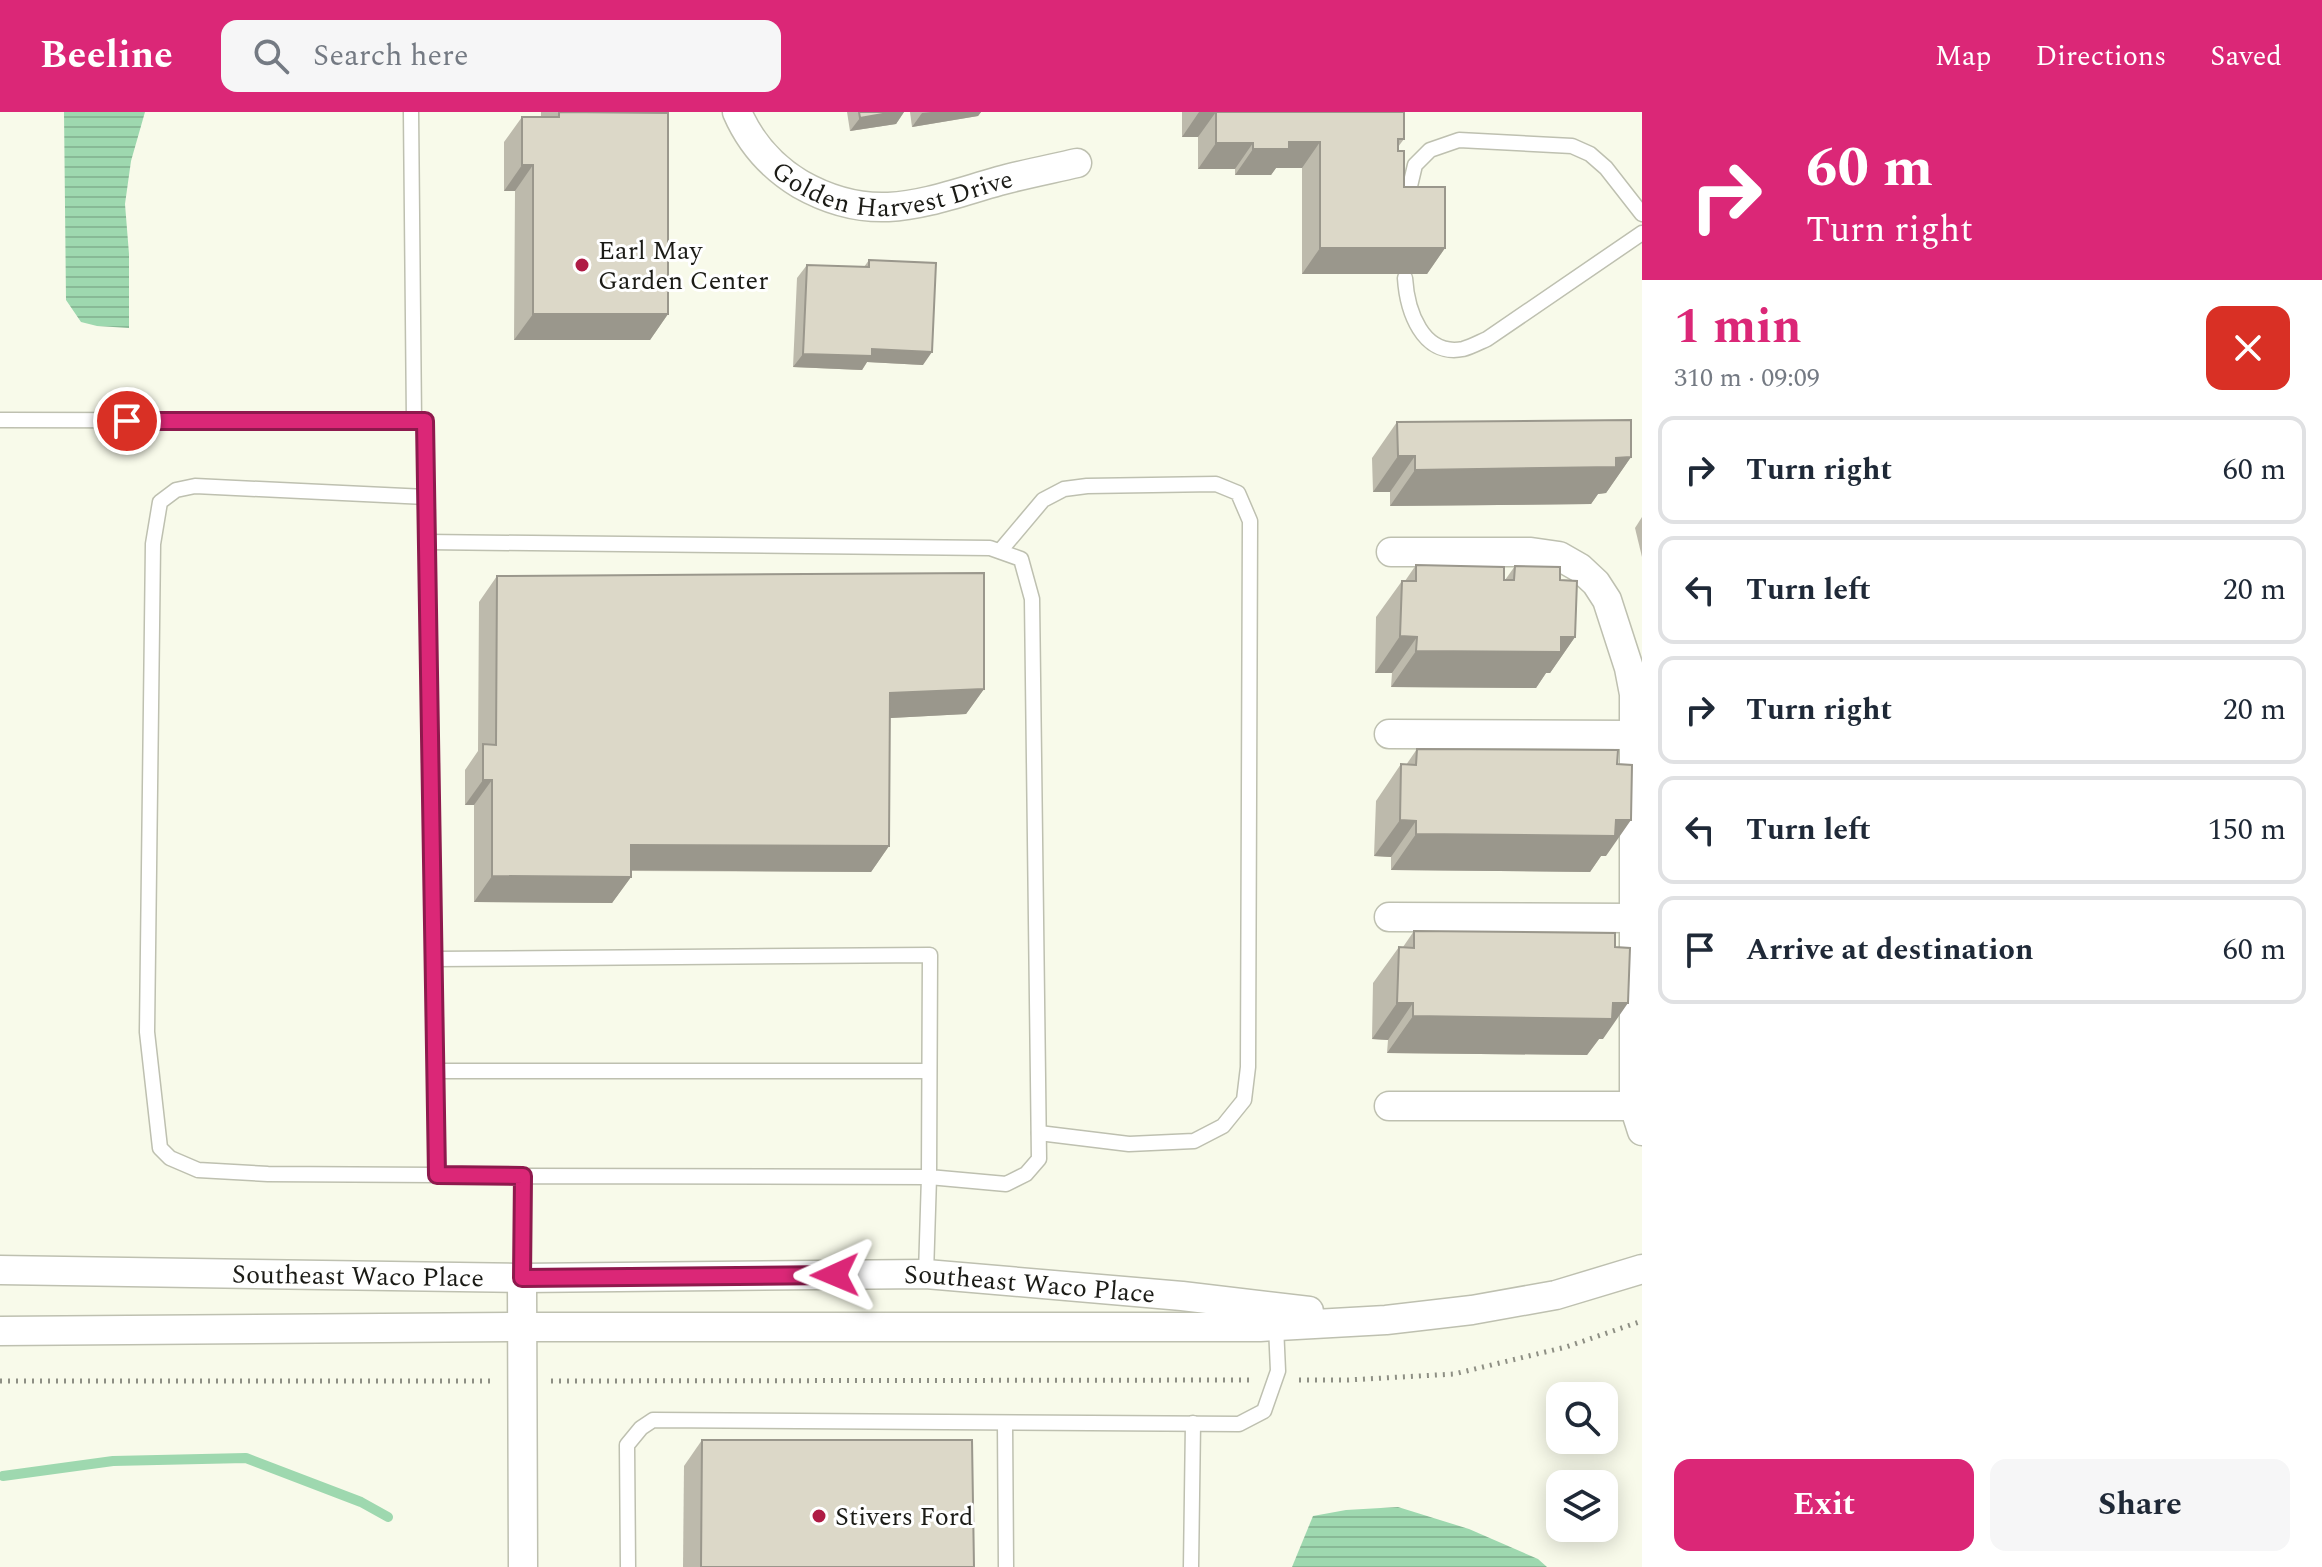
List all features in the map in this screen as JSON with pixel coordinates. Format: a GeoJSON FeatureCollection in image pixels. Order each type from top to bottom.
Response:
{"type":"FeatureCollection","features":[{"type":"Feature","properties":{"kind":"street","name":"Golden Harvest Drive"},"geometry":{"type":"LineString","coordinates":[[737,112],[742,125],[763,154],[787,176],[818,194],[851,205],[886,208],[922,205],[1077,163]]}},
{"type":"Feature","properties":{"kind":"street"},"geometry":{"type":"LineString","coordinates":[[1389,1106],[1638,1118],[1634,918],[1638,807],[1634,694],[1607,600],[1596,583],[1580,568],[1559,556],[1531,552],[1391,552]]}},
{"type":"Feature","properties":{"kind":"street"},"geometry":{"type":"LineString","coordinates":[[1389,734],[1634,735]]}},
{"type":"Feature","properties":{"kind":"street"},"geometry":{"type":"LineString","coordinates":[[1389,917],[1634,918]]}},
{"type":"Feature","properties":{"kind":"street","name":"Southeast Waco Place"},"geometry":{"type":"LineString","coordinates":[[0,1331],[1276,1326],[1386,1320],[1472,1310],[1556,1295],[1642,1269]]}},
{"type":"Feature","properties":{"kind":"street","name":"Southeast Waco Place"},"geometry":{"type":"LineString","coordinates":[[0,1270],[522,1278],[926,1274],[1182,1296],[1386,1320]]}},
{"type":"Feature","properties":{"kind":"street"},"geometry":{"type":"LineString","coordinates":[[522,1278],[523,1567]]}},
{"type":"Feature","properties":{"kind":"lane"},"geometry":{"type":"LineString","coordinates":[[411,112],[414,421]]}},
{"type":"Feature","properties":{"kind":"lane"},"geometry":{"type":"LineString","coordinates":[[1404,215],[1415,165],[1430,150],[1459,140],[1572,146],[1590,154],[1606,168],[1642,214]]}},
{"type":"Feature","properties":{"kind":"lane"},"geometry":{"type":"LineString","coordinates":[[1405,278],[1406,299],[1417,328],[1436,346],[1462,350],[1487,339],[1642,233]]}},
{"type":"Feature","properties":{"kind":"lane"},"geometry":{"type":"LineString","coordinates":[[0,420],[425,421],[437,1175]]}},
{"type":"Feature","properties":{"kind":"lane"},"geometry":{"type":"LineString","coordinates":[[1000,551],[1043,500],[1064,489],[1087,486],[1216,484],[1238,493],[1250,521],[1248,1067],[1244,1100],[1223,1126],[1194,1141],[1129,1144],[1039,1133]]}},
{"type":"Feature","properties":{"kind":"lane"},"geometry":{"type":"LineString","coordinates":[[426,497],[195,486],[176,490],[160,502],[153,544],[147,1032],[160,1148],[170,1158],[198,1170],[268,1174],[929,1177],[1006,1184],[1026,1174],[1039,1159],[1039,1133],[1032,599],[1021,559],[990,548],[426,542]]}},
{"type":"Feature","properties":{"kind":"lane"},"geometry":{"type":"LineString","coordinates":[[433,959],[930,955],[926,1274]]}},
{"type":"Feature","properties":{"kind":"lane"},"geometry":{"type":"LineString","coordinates":[[435,1071],[929,1071]]}},
{"type":"Feature","properties":{"kind":"lane"},"geometry":{"type":"LineString","coordinates":[[522,1278],[523,1176]]}},
{"type":"Feature","properties":{"kind":"lane"},"geometry":{"type":"LineString","coordinates":[[628,1567],[627,1445],[641,1428],[653,1420],[1239,1424],[1264,1411],[1278,1371],[1276,1326]]}},
{"type":"Feature","properties":{"kind":"lane"},"geometry":{"type":"LineString","coordinates":[[1005,1423],[1006,1567]]}},
{"type":"Feature","properties":{"kind":"lane"},"geometry":{"type":"LineString","coordinates":[[1191,1567],[1193,1423]]}},
{"type":"Feature","properties":{"kind":"path"},"geometry":{"type":"LineString","coordinates":[[0,1381],[1348,1380],[1454,1374],[1566,1347],[1642,1321]]}},
{"type":"Feature","properties":{"kind":"shaded area"},"geometry":{"type":"Polygon","coordinates":[[[64,112],[145,112],[131,161],[125,204],[129,328],[81,322],[66,300],[64,112]]]}},
{"type":"Feature","properties":{"kind":"shaded area"},"geometry":{"type":"Polygon","coordinates":[[[1398,1507],[1469,1529],[1538,1559],[1547,1567],[1292,1567],[1313,1516],[1346,1510],[1398,1507]]]}},
{"type":"Feature","properties":{"kind":"building","name":"Earl May Garden Center"},"geometry":{"type":"Polygon","coordinates":[[[559,112],[668,113],[668,314],[533,314],[533,165],[522,165],[522,117],[559,117],[559,112]]]}},
{"type":"Feature","properties":{"kind":"building"},"geometry":{"type":"Polygon","coordinates":[[[859,112],[894,112],[860,118],[859,112]]]}},
{"type":"Feature","properties":{"kind":"building"},"geometry":{"type":"Polygon","coordinates":[[[1216,112],[1404,112],[1404,139],[1398,139],[1398,151],[1404,151],[1404,187],[1445,187],[1445,248],[1320,248],[1320,142],[1289,142],[1289,149],[1253,149],[1253,143],[1216,143],[1216,112]]]}},
{"type":"Feature","properties":{"kind":"building"},"geometry":{"type":"Polygon","coordinates":[[[869,260],[936,263],[932,352],[872,349],[872,356],[803,354],[807,265],[869,267],[869,260]]]}},
{"type":"Feature","properties":{"kind":"building"},"geometry":{"type":"Polygon","coordinates":[[[1631,420],[1631,457],[1616,458],[1616,467],[1415,470],[1415,456],[1398,456],[1397,422],[1631,420]]]}},
{"type":"Feature","properties":{"kind":"building"},"geometry":{"type":"Polygon","coordinates":[[[1416,565],[1504,567],[1504,580],[1514,580],[1515,566],[1560,567],[1560,580],[1577,581],[1575,637],[1561,637],[1561,652],[1416,651],[1417,637],[1400,636],[1402,581],[1416,581],[1416,565]]]}},
{"type":"Feature","properties":{"kind":"building"},"geometry":{"type":"Polygon","coordinates":[[[984,573],[984,689],[890,693],[889,846],[631,845],[631,877],[492,876],[492,780],[483,780],[483,744],[496,745],[497,576],[984,573]]]}},
{"type":"Feature","properties":{"kind":"building"},"geometry":{"type":"Polygon","coordinates":[[[1417,749],[1618,750],[1617,764],[1632,765],[1631,820],[1616,820],[1615,836],[1416,834],[1416,821],[1400,820],[1401,764],[1416,765],[1417,749]]]}},
{"type":"Feature","properties":{"kind":"building"},"geometry":{"type":"Polygon","coordinates":[[[1414,931],[1615,933],[1615,947],[1630,948],[1628,1003],[1613,1003],[1612,1019],[1413,1016],[1413,1003],[1397,1003],[1399,947],[1414,948],[1414,931]]]}},
{"type":"Feature","properties":{"kind":"building","name":"Stivers Ford"},"geometry":{"type":"Polygon","coordinates":[[[702,1440],[972,1440],[974,1567],[701,1567],[702,1440]]]}},
{"type":"Feature","properties":{"kind":"waterway"},"geometry":{"type":"LineString","coordinates":[[3,1476],[113,1461],[246,1458],[361,1502],[388,1517]]}},
{"type":"Feature","properties":{"kind":"place","name":"Earl May Garden Center"},"geometry":{"type":"Point","coordinates":[582,265]}},
{"type":"Feature","properties":{"kind":"place","name":"Stivers Ford"},"geometry":{"type":"Point","coordinates":[819,1516]}},
{"type":"Feature","properties":{"kind":"route"},"geometry":{"type":"LineString","coordinates":[[127,421],[425,421],[437,1175],[523,1176],[522,1278],[835,1275]]}}]}
